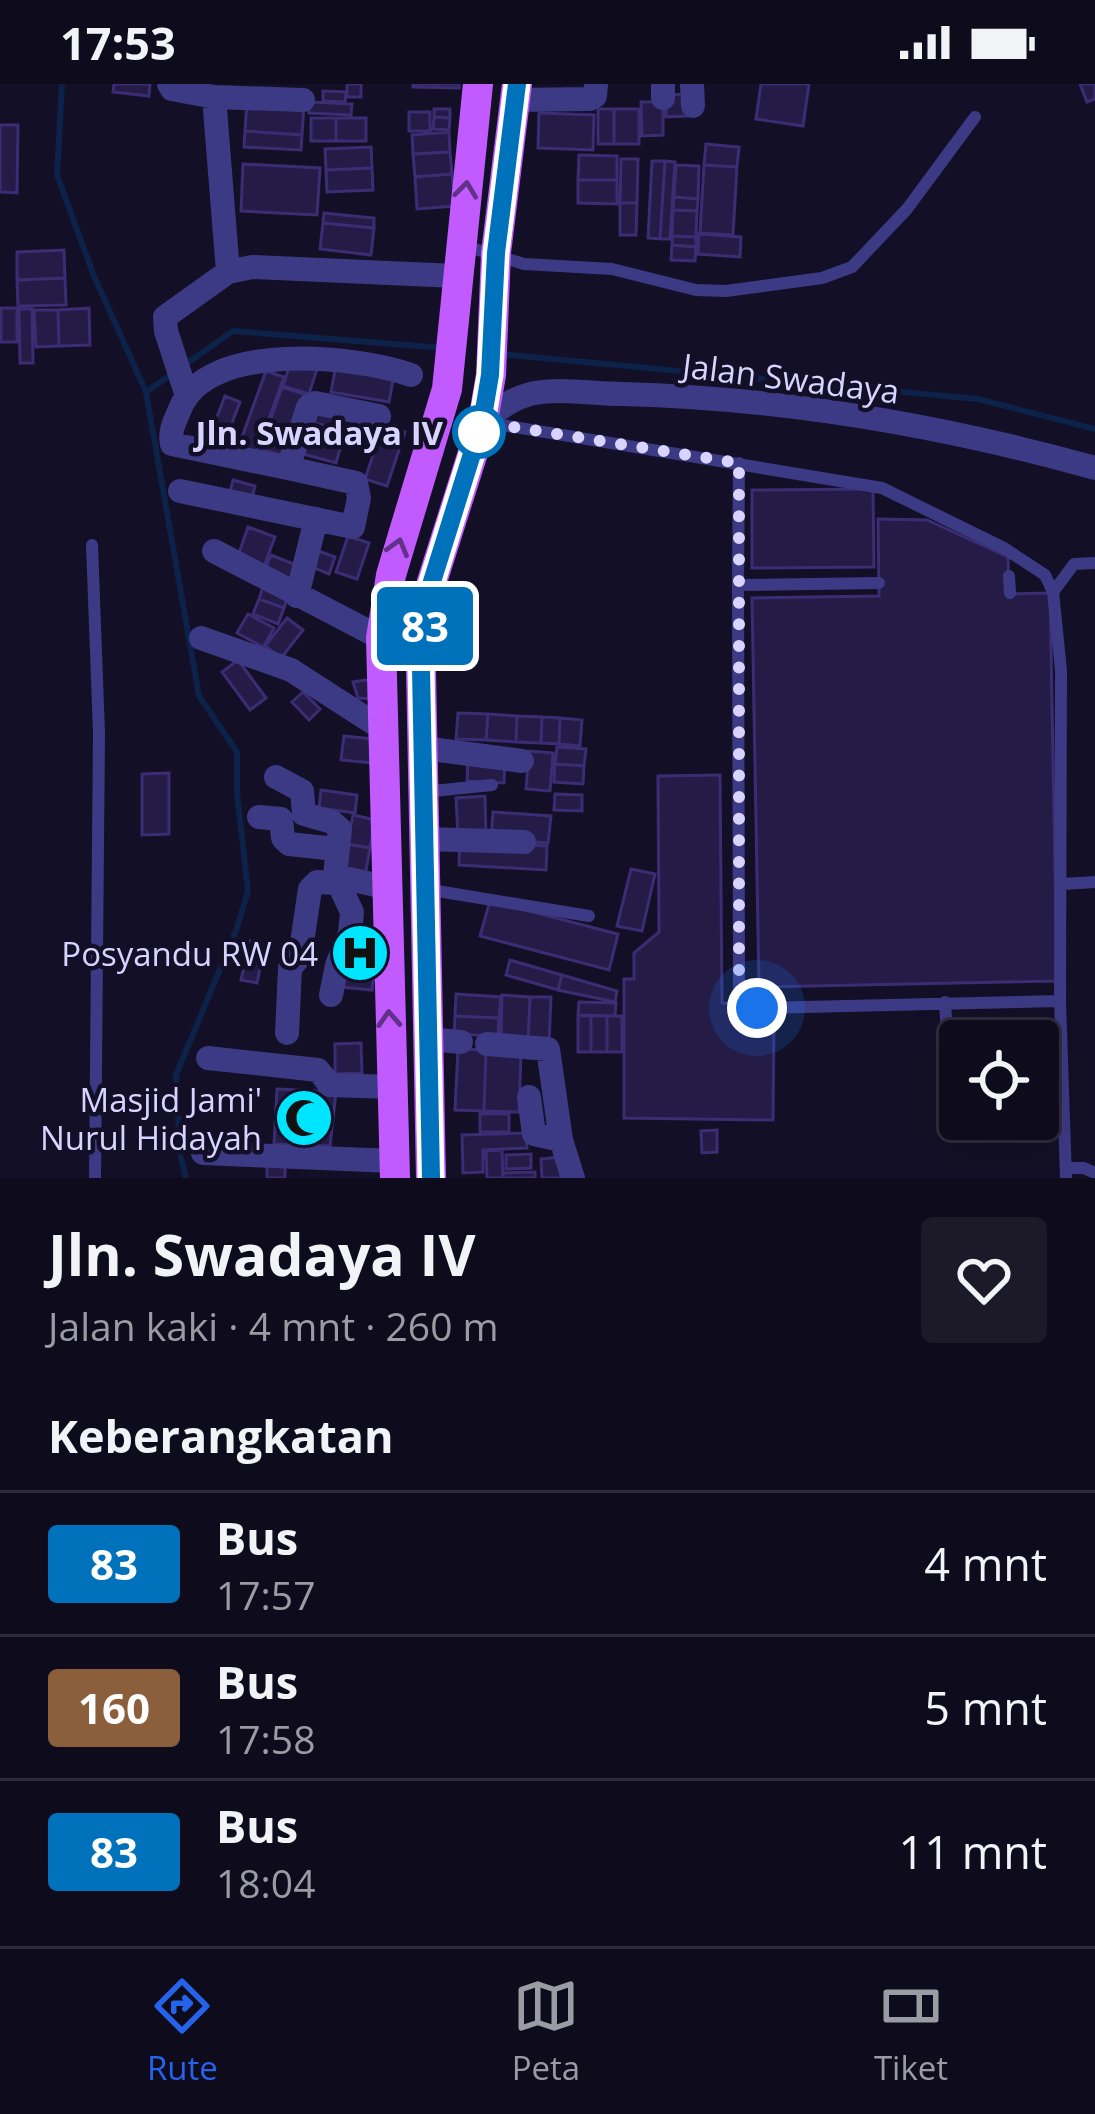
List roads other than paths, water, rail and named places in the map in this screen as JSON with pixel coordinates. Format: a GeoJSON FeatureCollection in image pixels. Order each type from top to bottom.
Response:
{"type":"FeatureCollection","features":[{"type":"Feature","properties":{"kind":"main road"},"geometry":{"type":"LineString","coordinates":[[395,1170],[381,638],[395,558],[441,417],[478,84]]}},
{"type":"Feature","properties":{"kind":"main road"},"geometry":{"type":"LineString","coordinates":[[431,1178],[421,669],[430,588],[482,422],[490,375],[496,253],[515,92]]}},
{"type":"Feature","properties":{"kind":"main road"},"geometry":{"type":"LineString","coordinates":[[441,417],[482,422]]}},
{"type":"Feature","properties":{"kind":"street"},"geometry":{"type":"LineString","coordinates":[[169,84],[214,97],[303,100]]}},
{"type":"Feature","properties":{"kind":"street"},"geometry":{"type":"LineString","coordinates":[[515,92],[590,99],[596,84]]}},
{"type":"Feature","properties":{"kind":"street"},"geometry":{"type":"LineString","coordinates":[[214,97],[227,272]]}},
{"type":"Feature","properties":{"kind":"street"},"geometry":{"type":"LineString","coordinates":[[180,491],[352,527],[358,498],[356,483],[172,444],[170,434],[184,387],[166,332],[168,312],[227,272],[252,267],[455,286]]}},
{"type":"Feature","properties":{"kind":"street"},"geometry":{"type":"LineString","coordinates":[[184,387],[255,360],[350,362],[411,375]]}},
{"type":"Feature","properties":{"kind":"street","name":"Jalan Swadaya"},"geometry":{"type":"LineString","coordinates":[[482,422],[508,402],[535,392],[678,395],[787,404],[1014,446],[1095,468]]}},
{"type":"Feature","properties":{"kind":"street"},"geometry":{"type":"LineString","coordinates":[[288,468],[308,407],[315,403],[379,416]]}},
{"type":"Feature","properties":{"kind":"street"},"geometry":{"type":"LineString","coordinates":[[297,596],[316,519]]}},
{"type":"Feature","properties":{"kind":"street"},"geometry":{"type":"LineString","coordinates":[[214,551],[381,638]]}},
{"type":"Feature","properties":{"kind":"street"},"geometry":{"type":"LineString","coordinates":[[201,638],[291,670],[381,728]]}},
{"type":"Feature","properties":{"kind":"street"},"geometry":{"type":"LineString","coordinates":[[423,748],[522,761]]}},
{"type":"Feature","properties":{"kind":"street"},"geometry":{"type":"LineString","coordinates":[[277,777],[302,791],[304,814],[338,825],[335,879],[352,912],[331,995]]}},
{"type":"Feature","properties":{"kind":"street"},"geometry":{"type":"LineString","coordinates":[[259,817],[281,818],[283,838],[289,844],[336,849]]}},
{"type":"Feature","properties":{"kind":"street"},"geometry":{"type":"LineString","coordinates":[[424,839],[524,842]]}},
{"type":"Feature","properties":{"kind":"street"},"geometry":{"type":"LineString","coordinates":[[287,1033],[290,968],[300,956],[310,889],[317,882],[335,879],[385,887]]}},
{"type":"Feature","properties":{"kind":"street"},"geometry":{"type":"LineString","coordinates":[[337,965],[387,970]]}},
{"type":"Feature","properties":{"kind":"street"},"geometry":{"type":"LineString","coordinates":[[428,1039],[461,1042]]}},
{"type":"Feature","properties":{"kind":"street"},"geometry":{"type":"LineString","coordinates":[[487,1045],[548,1049],[561,1140],[573,1178]]}},
{"type":"Feature","properties":{"kind":"street"},"geometry":{"type":"LineString","coordinates":[[208,1058],[318,1070],[330,1085],[392,1087]]}},
{"type":"Feature","properties":{"kind":"street"},"geometry":{"type":"LineString","coordinates":[[529,1097],[534,1134],[561,1140]]}},
{"type":"Feature","properties":{"kind":"street"},"geometry":{"type":"LineString","coordinates":[[203,1153],[395,1170]]}},
{"type":"Feature","properties":{"kind":"lane"},"geometry":{"type":"LineString","coordinates":[[459,244],[524,264],[612,269],[696,290],[726,291],[822,278],[852,267],[908,208],[975,117]]}},
{"type":"Feature","properties":{"kind":"lane"},"geometry":{"type":"LineString","coordinates":[[482,422],[882,488],[1004,548],[1045,574],[1053,592],[1061,670],[1060,1001],[1066,1173],[1084,1168],[1095,1174]]}},
{"type":"Feature","properties":{"kind":"lane"},"geometry":{"type":"LineString","coordinates":[[739,463],[739,989],[757,1008],[1060,1001]]}},
{"type":"Feature","properties":{"kind":"lane"},"geometry":{"type":"LineString","coordinates":[[92,545],[99,733],[94,1178]]}},
{"type":"Feature","properties":{"kind":"lane"},"geometry":{"type":"LineString","coordinates":[[1053,592],[1074,564],[1095,563]]}},
{"type":"Feature","properties":{"kind":"lane"},"geometry":{"type":"LineString","coordinates":[[1009,576],[1010,592]]}},
{"type":"Feature","properties":{"kind":"lane"},"geometry":{"type":"LineString","coordinates":[[738,586],[879,583]]}},
{"type":"Feature","properties":{"kind":"lane"},"geometry":{"type":"LineString","coordinates":[[422,792],[492,785]]}},
{"type":"Feature","properties":{"kind":"lane"},"geometry":{"type":"LineString","coordinates":[[1063,884],[1095,882]]}},
{"type":"Feature","properties":{"kind":"lane"},"geometry":{"type":"LineString","coordinates":[[425,889],[589,916]]}},
{"type":"Feature","properties":{"kind":"lane"},"geometry":{"type":"LineString","coordinates":[[945,1002],[946,1020]]}},
{"type":"Feature","properties":{"kind":"waterway"},"geometry":{"type":"LineString","coordinates":[[62,84],[57,175],[94,276],[146,392]]}},
{"type":"Feature","properties":{"kind":"waterway"},"geometry":{"type":"LineString","coordinates":[[186,364],[233,331],[444,348]]}},
{"type":"Feature","properties":{"kind":"waterway"},"geometry":{"type":"LineString","coordinates":[[499,354],[978,399],[1095,429]]}},
{"type":"Feature","properties":{"kind":"waterway"},"geometry":{"type":"LineString","coordinates":[[175,372],[146,392],[199,696],[237,752],[248,891],[176,1075],[180,1154],[186,1178]]}},
{"type":"Feature","properties":{"kind":"place","name":"Jln. Swadaya IV"},"geometry":{"type":"Point","coordinates":[479,432]}},
{"type":"Feature","properties":{"kind":"place","name":"Posyandu RW 04"},"geometry":{"type":"Point","coordinates":[360,953]}},
{"type":"Feature","properties":{"kind":"place","name":"Masjid Jami' Nurul Hidayah"},"geometry":{"type":"Point","coordinates":[304,1118]}}]}
